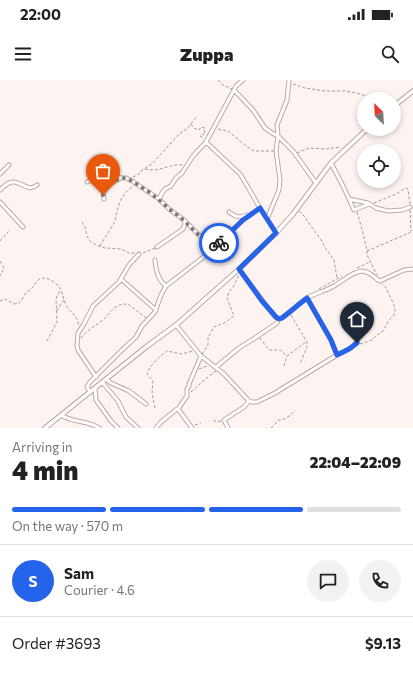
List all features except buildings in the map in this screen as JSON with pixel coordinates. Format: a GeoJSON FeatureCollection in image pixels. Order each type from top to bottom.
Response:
{"type":"FeatureCollection","features":[{"type":"Feature","properties":{"kind":"street"},"geometry":{"type":"LineString","coordinates":[[159,200],[165,189],[171,186],[176,178],[182,173],[206,140],[236,86],[243,80]]}},
{"type":"Feature","properties":{"kind":"street"},"geometry":{"type":"LineString","coordinates":[[267,219],[278,195],[280,185],[276,151],[278,125],[285,107],[289,81]]}},
{"type":"Feature","properties":{"kind":"street"},"geometry":{"type":"LineString","coordinates":[[234,90],[245,100],[265,128],[278,136],[295,153],[316,182]]}},
{"type":"Feature","properties":{"kind":"street"},"geometry":{"type":"LineString","coordinates":[[401,100],[413,91]]}},
{"type":"Feature","properties":{"kind":"street"},"geometry":{"type":"LineString","coordinates":[[45,428],[146,347],[176,325],[240,270],[297,209],[331,163],[359,136]]}},
{"type":"Feature","properties":{"kind":"street"},"geometry":{"type":"LineString","coordinates":[[206,140],[240,174],[276,233]]}},
{"type":"Feature","properties":{"kind":"street"},"geometry":{"type":"LineString","coordinates":[[331,163],[353,209],[356,210],[370,204]]}},
{"type":"Feature","properties":{"kind":"street"},"geometry":{"type":"LineString","coordinates":[[0,174],[9,165]]}},
{"type":"Feature","properties":{"kind":"street"},"geometry":{"type":"LineString","coordinates":[[87,182],[100,177],[129,179],[184,220],[213,249]]}},
{"type":"Feature","properties":{"kind":"street"},"geometry":{"type":"LineString","coordinates":[[104,199],[104,192],[109,185],[121,178]]}},
{"type":"Feature","properties":{"kind":"street"},"geometry":{"type":"LineString","coordinates":[[0,190],[8,183],[12,182],[22,184],[29,188],[34,188],[37,185]]}},
{"type":"Feature","properties":{"kind":"street"},"geometry":{"type":"LineString","coordinates":[[349,199],[370,204],[376,208],[388,211],[402,210],[410,207]]}},
{"type":"Feature","properties":{"kind":"street"},"geometry":{"type":"LineString","coordinates":[[0,202],[23,227]]}},
{"type":"Feature","properties":{"kind":"street"},"geometry":{"type":"LineString","coordinates":[[90,392],[87,386],[119,353],[134,341],[142,326],[156,310],[166,286],[213,249],[249,215],[260,208]]}},
{"type":"Feature","properties":{"kind":"street"},"geometry":{"type":"LineString","coordinates":[[229,212],[237,217],[249,215]]}},
{"type":"Feature","properties":{"kind":"street"},"geometry":{"type":"LineString","coordinates":[[157,247],[183,229],[185,224],[184,220]]}},
{"type":"Feature","properties":{"kind":"street"},"geometry":{"type":"LineString","coordinates":[[96,377],[80,354],[77,346],[78,333],[93,306],[122,280],[129,266],[139,254]]}},
{"type":"Feature","properties":{"kind":"street"},"geometry":{"type":"LineString","coordinates":[[155,260],[160,281],[166,286]]}},
{"type":"Feature","properties":{"kind":"street"},"geometry":{"type":"LineString","coordinates":[[217,368],[239,348],[277,323],[279,319],[290,313],[303,300],[334,286],[349,276],[362,271],[371,274],[380,280],[404,270],[413,269]]}},
{"type":"Feature","properties":{"kind":"street"},"geometry":{"type":"LineString","coordinates":[[240,270],[274,316],[279,319]]}},
{"type":"Feature","properties":{"kind":"street"},"geometry":{"type":"LineString","coordinates":[[122,280],[156,310]]}},
{"type":"Feature","properties":{"kind":"street"},"geometry":{"type":"LineString","coordinates":[[307,298],[331,340],[337,355]]}},
{"type":"Feature","properties":{"kind":"street"},"geometry":{"type":"LineString","coordinates":[[176,325],[195,350],[224,374],[249,401],[252,402],[257,402],[276,392],[349,349],[357,343],[357,326]]}},
{"type":"Feature","properties":{"kind":"street"},"geometry":{"type":"LineString","coordinates":[[156,428],[161,422],[178,409],[187,395],[187,389],[201,356]]}},
{"type":"Feature","properties":{"kind":"street"},"geometry":{"type":"LineString","coordinates":[[106,380],[129,391],[146,404]]}},
{"type":"Feature","properties":{"kind":"street"},"geometry":{"type":"LineString","coordinates":[[102,382],[118,401],[126,417],[138,428]]}},
{"type":"Feature","properties":{"kind":"street"},"geometry":{"type":"LineString","coordinates":[[95,388],[96,400],[118,428]]}},
{"type":"Feature","properties":{"kind":"street"},"geometry":{"type":"LineString","coordinates":[[228,428],[224,420],[244,407],[249,401]]}},
{"type":"Feature","properties":{"kind":"street"},"geometry":{"type":"LineString","coordinates":[[178,409],[192,428]]}},
{"type":"Feature","properties":{"kind":"street"},"geometry":{"type":"LineString","coordinates":[[61,415],[66,419],[93,425],[99,428]]}},
{"type":"Feature","properties":{"kind":"path"},"geometry":{"type":"LineString","coordinates":[[218,80],[223,85],[234,90]]}},
{"type":"Feature","properties":{"kind":"path"},"geometry":{"type":"LineString","coordinates":[[289,81],[305,88],[357,93]]}},
{"type":"Feature","properties":{"kind":"path"},"geometry":{"type":"LineString","coordinates":[[129,179],[152,164],[180,133],[187,129],[197,116]]}},
{"type":"Feature","properties":{"kind":"path"},"geometry":{"type":"LineString","coordinates":[[191,124],[199,130],[201,127],[205,128],[204,135],[203,134],[200,136],[206,140]]}},
{"type":"Feature","properties":{"kind":"path"},"geometry":{"type":"LineString","coordinates":[[213,128],[228,131],[254,151],[276,151]]}},
{"type":"Feature","properties":{"kind":"path"},"geometry":{"type":"LineString","coordinates":[[295,153],[309,148],[325,149],[342,147],[345,149]]}},
{"type":"Feature","properties":{"kind":"path"},"geometry":{"type":"LineString","coordinates":[[100,177],[98,162],[101,156]]}},
{"type":"Feature","properties":{"kind":"path"},"geometry":{"type":"LineString","coordinates":[[145,169],[160,170],[175,165],[187,166]]}},
{"type":"Feature","properties":{"kind":"path"},"geometry":{"type":"LineString","coordinates":[[100,246],[114,223],[117,209],[124,194],[136,183]]}},
{"type":"Feature","properties":{"kind":"path"},"geometry":{"type":"LineString","coordinates":[[370,204],[407,188],[410,207],[411,231]]}},
{"type":"Feature","properties":{"kind":"path"},"geometry":{"type":"LineString","coordinates":[[297,209],[322,240],[326,249],[334,260],[337,278]]}},
{"type":"Feature","properties":{"kind":"path"},"geometry":{"type":"LineString","coordinates":[[354,345],[372,340],[385,329],[394,315],[395,310],[386,288],[369,261],[356,210]]}},
{"type":"Feature","properties":{"kind":"path"},"geometry":{"type":"LineString","coordinates":[[82,222],[87,236],[90,240],[100,246],[121,249],[129,253],[136,252],[139,254],[157,247]]}},
{"type":"Feature","properties":{"kind":"path"},"geometry":{"type":"LineString","coordinates":[[0,241],[10,230]]}},
{"type":"Feature","properties":{"kind":"path"},"geometry":{"type":"LineString","coordinates":[[367,252],[413,230]]}},
{"type":"Feature","properties":{"kind":"path"},"geometry":{"type":"LineString","coordinates":[[0,261],[4,268],[0,276]]}},
{"type":"Feature","properties":{"kind":"path"},"geometry":{"type":"LineString","coordinates":[[355,270],[369,261]]}},
{"type":"Feature","properties":{"kind":"path"},"geometry":{"type":"LineString","coordinates":[[201,356],[208,345],[208,338],[214,327],[224,324],[234,316],[227,298],[240,270]]}},
{"type":"Feature","properties":{"kind":"path"},"geometry":{"type":"LineString","coordinates":[[317,290],[345,275]]}},
{"type":"Feature","properties":{"kind":"path"},"geometry":{"type":"LineString","coordinates":[[0,301],[5,299],[14,304],[22,301],[26,293],[31,290],[37,280],[47,278],[60,288],[66,306],[76,318],[80,330]]}},
{"type":"Feature","properties":{"kind":"path"},"geometry":{"type":"LineString","coordinates":[[47,341],[57,324],[56,299],[61,291]]}},
{"type":"Feature","properties":{"kind":"path"},"geometry":{"type":"LineString","coordinates":[[57,312],[64,300]]}},
{"type":"Feature","properties":{"kind":"path"},"geometry":{"type":"LineString","coordinates":[[77,346],[79,340],[85,333],[121,304],[128,304],[147,320]]}},
{"type":"Feature","properties":{"kind":"path"},"geometry":{"type":"LineString","coordinates":[[290,313],[307,342],[307,347],[300,364]]}},
{"type":"Feature","properties":{"kind":"path"},"geometry":{"type":"LineString","coordinates":[[258,336],[268,349],[280,350],[287,356]]}},
{"type":"Feature","properties":{"kind":"path"},"geometry":{"type":"LineString","coordinates":[[284,366],[287,356],[307,342]]}},
{"type":"Feature","properties":{"kind":"path"},"geometry":{"type":"LineString","coordinates":[[155,408],[152,393],[153,381],[147,374],[148,370],[167,351],[182,354],[195,350]]}},
{"type":"Feature","properties":{"kind":"path"},"geometry":{"type":"LineString","coordinates":[[195,371],[211,363]]}},
{"type":"Feature","properties":{"kind":"path"},"geometry":{"type":"LineString","coordinates":[[187,395],[217,368]]}},
{"type":"Feature","properties":{"kind":"path"},"geometry":{"type":"LineString","coordinates":[[271,428],[279,420],[286,419],[292,415],[295,410]]}},
{"type":"Feature","properties":{"kind":"path"},"geometry":{"type":"LineString","coordinates":[[214,420],[218,422],[224,420]]}},
{"type":"Feature","properties":{"kind":"path"},"geometry":{"type":"LineString","coordinates":[[192,428],[201,423]]}},
{"type":"Feature","properties":{"kind":"way so far"},"geometry":{"type":"LineString","coordinates":[[103,195],[106,188],[112,182],[121,178],[129,179],[152,194],[184,220],[213,249],[219,243]]}},
{"type":"Feature","properties":{"kind":"route"},"geometry":{"type":"LineString","coordinates":[[219,243],[243,220],[260,208],[276,233],[239,269],[254,290],[274,316],[279,319],[290,313],[307,298],[331,340],[337,355],[357,343]]}}]}
